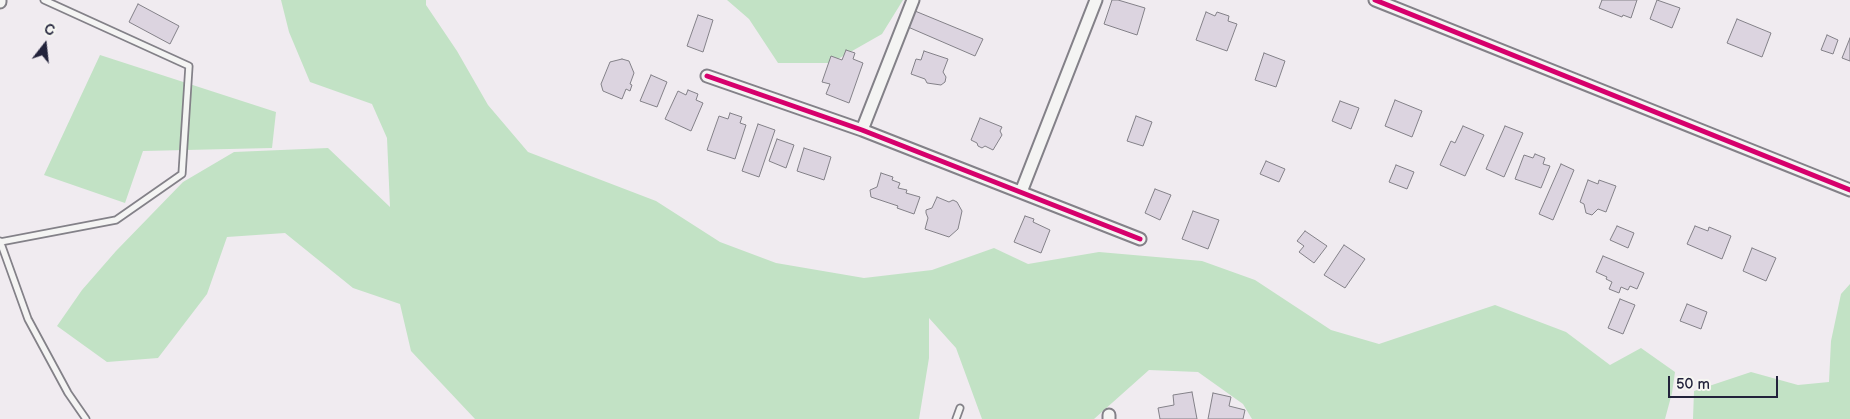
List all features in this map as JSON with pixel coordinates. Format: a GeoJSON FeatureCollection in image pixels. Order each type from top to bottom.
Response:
{"type":"FeatureCollection","features":[{"type":"Feature","properties":{"kind":"street"},"geometry":{"type":"LineString","coordinates":[[862,130],[913,0]]}},
{"type":"Feature","properties":{"kind":"street"},"geometry":{"type":"LineString","coordinates":[[1021,192],[1096,0]]}},
{"type":"Feature","properties":{"kind":"street"},"geometry":{"type":"LineString","coordinates":[[1375,0],[1850,190]]}},
{"type":"Feature","properties":{"kind":"street"},"geometry":{"type":"LineString","coordinates":[[707,76],[862,130],[1140,239]]}},
{"type":"Feature","properties":{"kind":"lane"},"geometry":{"type":"LineString","coordinates":[[44,0],[189,66],[182,174],[116,220],[0,242],[28,319],[68,393],[86,419]]}},
{"type":"Feature","properties":{"kind":"lane"},"geometry":{"type":"LineString","coordinates":[[956,419],[960,408]]}},
{"type":"Feature","properties":{"kind":"green space"},"geometry":{"type":"Polygon","coordinates":[[[281,0],[426,0],[426,5],[457,51],[488,105],[528,152],[656,201],[720,242],[776,263],[864,278],[932,270],[994,248],[1028,264],[1099,252],[1202,261],[1255,280],[1331,330],[1379,344],[1495,305],[1566,332],[1610,365],[1641,348],[1675,372],[1665,419],[1252,419],[1243,404],[1198,372],[1149,370],[1094,419],[982,419],[956,348],[929,318],[929,358],[919,419],[475,419],[411,351],[400,304],[353,288],[285,233],[227,237],[207,294],[158,358],[107,362],[57,326],[82,290],[116,251],[183,182],[234,152],[328,148],[390,207],[387,138],[372,104],[310,82],[289,32],[281,0]]]}},
{"type":"Feature","properties":{"kind":"green space"},"geometry":{"type":"Polygon","coordinates":[[[727,0],[903,0],[882,34],[831,63],[778,63],[749,19],[727,0]]]}},
{"type":"Feature","properties":{"kind":"green space"},"geometry":{"type":"Polygon","coordinates":[[[100,55],[276,112],[272,148],[143,151],[125,203],[44,175],[100,55]]]}},
{"type":"Feature","properties":{"kind":"green space"},"geometry":{"type":"Polygon","coordinates":[[[1850,284],[1850,419],[1693,419],[1694,391],[1751,372],[1798,385],[1829,382],[1831,341],[1841,294],[1850,284]]]}},
{"type":"Feature","properties":{"kind":"building"},"geometry":{"type":"Polygon","coordinates":[[[1112,0],[1145,8],[1137,35],[1104,24],[1112,0]]]}},
{"type":"Feature","properties":{"kind":"building"},"geometry":{"type":"Polygon","coordinates":[[[1602,0],[1637,0],[1631,18],[1623,15],[1622,17],[1599,8],[1602,0]]]}},
{"type":"Feature","properties":{"kind":"building"},"geometry":{"type":"Polygon","coordinates":[[[1657,0],[1680,8],[1672,28],[1650,19],[1657,0]]]}},
{"type":"Feature","properties":{"kind":"building"},"geometry":{"type":"Polygon","coordinates":[[[138,4],[179,26],[170,44],[129,22],[138,4]]]}},
{"type":"Feature","properties":{"kind":"building"},"geometry":{"type":"Polygon","coordinates":[[[915,11],[983,39],[975,56],[908,27],[915,11]]]}},
{"type":"Feature","properties":{"kind":"building"},"geometry":{"type":"Polygon","coordinates":[[[1206,12],[1215,16],[1217,12],[1229,16],[1228,21],[1237,24],[1227,51],[1196,40],[1206,12]]]}},
{"type":"Feature","properties":{"kind":"building"},"geometry":{"type":"Polygon","coordinates":[[[698,15],[713,20],[703,52],[687,46],[698,15]]]}},
{"type":"Feature","properties":{"kind":"building"},"geometry":{"type":"Polygon","coordinates":[[[1737,19],[1771,33],[1762,57],[1727,43],[1737,19]]]}},
{"type":"Feature","properties":{"kind":"building"},"geometry":{"type":"Polygon","coordinates":[[[1827,35],[1838,40],[1833,54],[1821,50],[1827,35]]]}},
{"type":"Feature","properties":{"kind":"building"},"geometry":{"type":"Polygon","coordinates":[[[1850,38],[1850,61],[1842,58],[1850,38]]]}},
{"type":"Feature","properties":{"kind":"building"},"geometry":{"type":"Polygon","coordinates":[[[846,50],[855,53],[853,59],[863,63],[849,103],[826,94],[830,84],[822,82],[831,56],[842,60],[846,50]]]}},
{"type":"Feature","properties":{"kind":"building"},"geometry":{"type":"Polygon","coordinates":[[[924,51],[948,59],[943,72],[946,77],[945,82],[941,85],[927,83],[925,79],[911,74],[916,59],[921,60],[924,51]]]}},
{"type":"Feature","properties":{"kind":"building"},"geometry":{"type":"Polygon","coordinates":[[[1264,53],[1285,61],[1276,87],[1255,80],[1264,53]]]}},
{"type":"Feature","properties":{"kind":"building"},"geometry":{"type":"Polygon","coordinates":[[[622,59],[629,61],[634,73],[630,84],[632,85],[630,91],[626,89],[622,99],[603,91],[601,84],[610,62],[622,59]]]}},
{"type":"Feature","properties":{"kind":"building"},"geometry":{"type":"Polygon","coordinates":[[[651,75],[667,82],[657,107],[640,101],[651,75]]]}},
{"type":"Feature","properties":{"kind":"building"},"geometry":{"type":"Polygon","coordinates":[[[688,90],[698,94],[696,100],[703,103],[691,131],[665,119],[678,91],[686,95],[688,90]]]}},
{"type":"Feature","properties":{"kind":"building"},"geometry":{"type":"Polygon","coordinates":[[[1395,100],[1422,111],[1412,137],[1385,126],[1395,100]]]}},
{"type":"Feature","properties":{"kind":"building"},"geometry":{"type":"Polygon","coordinates":[[[1340,101],[1359,108],[1351,129],[1332,121],[1340,101]]]}},
{"type":"Feature","properties":{"kind":"building"},"geometry":{"type":"Polygon","coordinates":[[[730,113],[742,117],[740,123],[746,125],[735,159],[707,150],[719,116],[728,119],[730,113]]]}},
{"type":"Feature","properties":{"kind":"building"},"geometry":{"type":"Polygon","coordinates":[[[1136,116],[1152,122],[1143,146],[1127,141],[1136,116]]]}},
{"type":"Feature","properties":{"kind":"building"},"geometry":{"type":"Polygon","coordinates":[[[980,118],[1002,127],[1000,131],[1002,135],[993,150],[985,146],[982,148],[971,140],[980,118]]]}},
{"type":"Feature","properties":{"kind":"building"},"geometry":{"type":"Polygon","coordinates":[[[758,124],[775,130],[759,177],[742,171],[758,124]]]}},
{"type":"Feature","properties":{"kind":"building"},"geometry":{"type":"Polygon","coordinates":[[[1463,126],[1484,135],[1465,176],[1440,165],[1451,141],[1455,143],[1463,126]]]}},
{"type":"Feature","properties":{"kind":"building"},"geometry":{"type":"Polygon","coordinates":[[[1505,126],[1523,133],[1504,177],[1486,169],[1505,126]]]}},
{"type":"Feature","properties":{"kind":"building"},"geometry":{"type":"Polygon","coordinates":[[[777,139],[794,145],[786,168],[769,161],[777,139]]]}},
{"type":"Feature","properties":{"kind":"building"},"geometry":{"type":"Polygon","coordinates":[[[804,148],[831,157],[824,180],[797,171],[804,148]]]}},
{"type":"Feature","properties":{"kind":"building"},"geometry":{"type":"Polygon","coordinates":[[[1535,154],[1545,158],[1543,164],[1550,166],[1541,188],[1515,179],[1524,155],[1533,158],[1535,154]]]}},
{"type":"Feature","properties":{"kind":"building"},"geometry":{"type":"Polygon","coordinates":[[[1266,161],[1285,169],[1279,182],[1260,174],[1266,161]]]}},
{"type":"Feature","properties":{"kind":"building"},"geometry":{"type":"Polygon","coordinates":[[[1561,164],[1574,170],[1553,220],[1539,214],[1561,164]]]}},
{"type":"Feature","properties":{"kind":"building"},"geometry":{"type":"Polygon","coordinates":[[[1396,165],[1414,172],[1407,189],[1389,182],[1396,165]]]}},
{"type":"Feature","properties":{"kind":"building"},"geometry":{"type":"Polygon","coordinates":[[[881,173],[893,177],[892,180],[900,183],[898,188],[907,190],[906,193],[920,197],[914,214],[897,208],[898,206],[871,197],[870,190],[877,187],[881,173]]]}},
{"type":"Feature","properties":{"kind":"building"},"geometry":{"type":"Polygon","coordinates":[[[1588,180],[1598,184],[1599,180],[1616,186],[1606,212],[1598,209],[1592,215],[1586,213],[1584,204],[1580,202],[1588,180]]]}},
{"type":"Feature","properties":{"kind":"building"},"geometry":{"type":"Polygon","coordinates":[[[1155,189],[1171,195],[1160,220],[1145,213],[1155,189]]]}},
{"type":"Feature","properties":{"kind":"building"},"geometry":{"type":"Polygon","coordinates":[[[937,197],[949,202],[953,200],[957,202],[962,211],[958,229],[949,237],[925,229],[928,218],[926,210],[932,208],[937,197]]]}},
{"type":"Feature","properties":{"kind":"building"},"geometry":{"type":"Polygon","coordinates":[[[1193,211],[1219,220],[1208,249],[1182,239],[1193,211]]]}},
{"type":"Feature","properties":{"kind":"building"},"geometry":{"type":"Polygon","coordinates":[[[1025,216],[1034,219],[1033,222],[1050,230],[1041,253],[1014,242],[1025,216]]]}},
{"type":"Feature","properties":{"kind":"building"},"geometry":{"type":"Polygon","coordinates":[[[1617,226],[1634,233],[1628,248],[1610,240],[1617,226]]]}},
{"type":"Feature","properties":{"kind":"building"},"geometry":{"type":"Polygon","coordinates":[[[1695,226],[1708,231],[1709,227],[1731,236],[1722,259],[1687,244],[1695,226]]]}},
{"type":"Feature","properties":{"kind":"building"},"geometry":{"type":"Polygon","coordinates":[[[1305,231],[1327,246],[1314,263],[1299,252],[1304,246],[1297,241],[1305,231]]]}},
{"type":"Feature","properties":{"kind":"building"},"geometry":{"type":"Polygon","coordinates":[[[1344,245],[1365,259],[1345,288],[1324,275],[1344,245]]]}},
{"type":"Feature","properties":{"kind":"building"},"geometry":{"type":"Polygon","coordinates":[[[1752,248],[1776,258],[1766,281],[1743,271],[1752,248]]]}},
{"type":"Feature","properties":{"kind":"building"},"geometry":{"type":"Polygon","coordinates":[[[1603,256],[1644,273],[1637,289],[1630,286],[1628,290],[1621,287],[1619,293],[1609,289],[1612,282],[1606,279],[1607,277],[1596,272],[1603,256]]]}},
{"type":"Feature","properties":{"kind":"building"},"geometry":{"type":"Polygon","coordinates":[[[1620,299],[1635,305],[1623,334],[1608,328],[1620,299]]]}},
{"type":"Feature","properties":{"kind":"building"},"geometry":{"type":"Polygon","coordinates":[[[1687,304],[1707,312],[1701,329],[1680,321],[1687,304]]]}},
{"type":"Feature","properties":{"kind":"building"},"geometry":{"type":"Polygon","coordinates":[[[1192,392],[1197,419],[1160,419],[1158,408],[1174,405],[1173,395],[1192,392]]]}},
{"type":"Feature","properties":{"kind":"building"},"geometry":{"type":"Polygon","coordinates":[[[1213,393],[1231,397],[1229,406],[1245,410],[1243,419],[1208,419],[1213,393]]]}},
{"type":"Feature","properties":{"kind":"cycle path"},"geometry":{"type":"LineString","coordinates":[[1375,0],[1850,190]]}},
{"type":"Feature","properties":{"kind":"cycle path"},"geometry":{"type":"LineString","coordinates":[[707,76],[862,130],[1140,239]]}}]}
